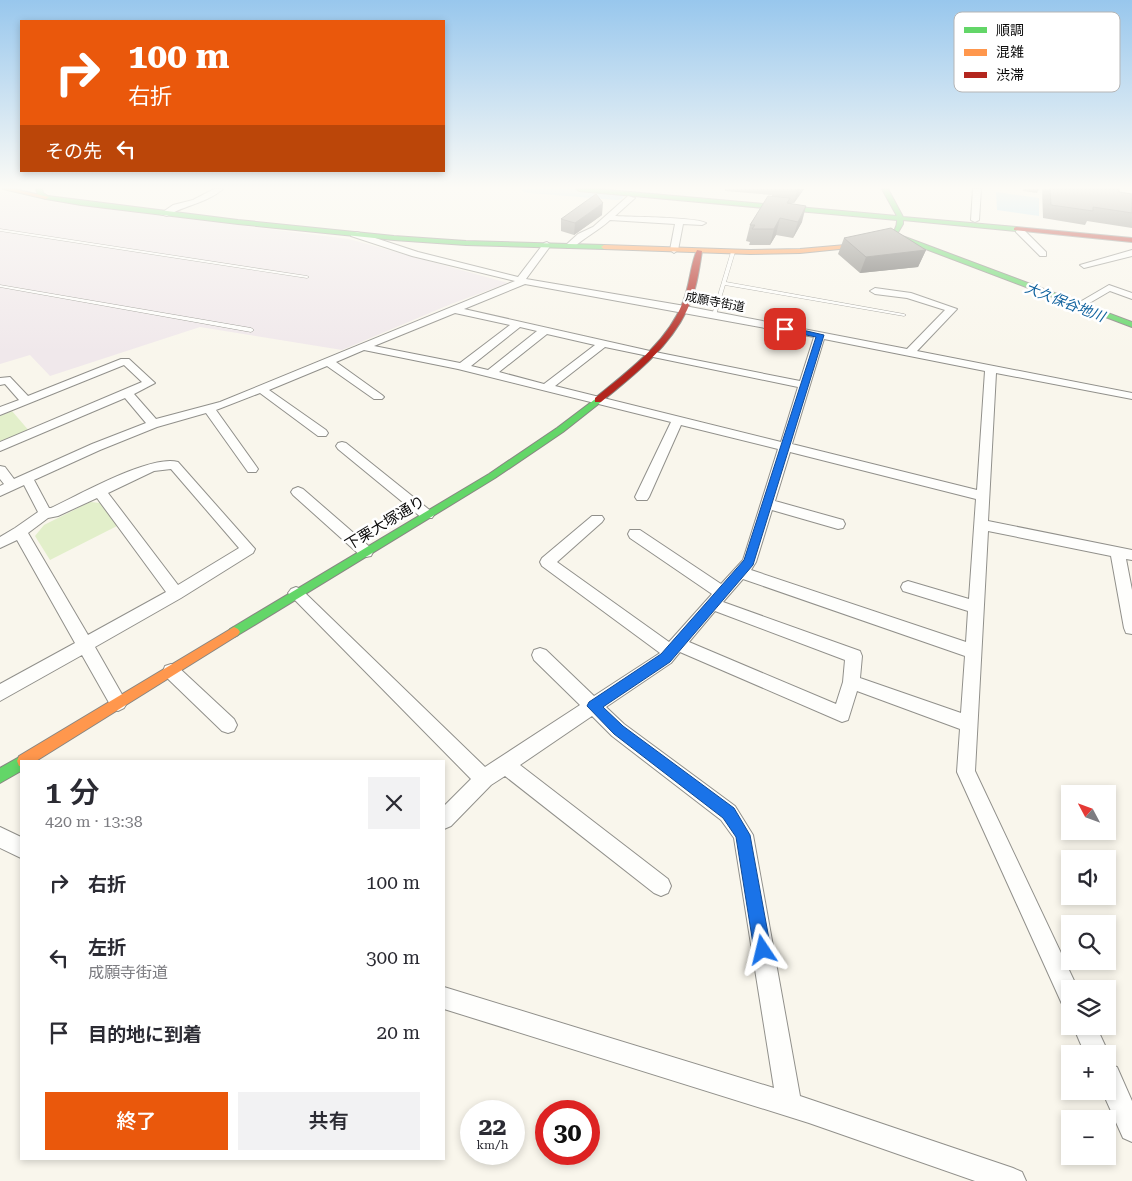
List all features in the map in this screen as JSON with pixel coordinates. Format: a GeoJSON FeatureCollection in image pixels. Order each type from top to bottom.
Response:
{"type":"FeatureCollection","features":[{"type":"Feature","properties":{"kind":"street","name":"成願寺街道"},"geometry":{"type":"LineString","coordinates":[[385,244],[416,254],[522,281],[714,315],[1132,396]]}},
{"type":"Feature","properties":{"kind":"street"},"geometry":{"type":"LineString","coordinates":[[524,244],[733,252],[769,252],[866,244]]}},
{"type":"Feature","properties":{"kind":"street"},"geometry":{"type":"LineString","coordinates":[[674,250],[675,244]]}},
{"type":"Feature","properties":{"kind":"street"},"geometry":{"type":"LineString","coordinates":[[918,244],[1132,325]]}},
{"type":"Feature","properties":{"kind":"street"},"geometry":{"type":"LineString","coordinates":[[1033,244],[1043,254]]}},
{"type":"Feature","properties":{"kind":"street"},"geometry":{"type":"LineString","coordinates":[[0,470],[6,488],[96,446],[153,424],[209,409],[261,389],[522,281],[547,245]]}},
{"type":"Feature","properties":{"kind":"street","name":"下栗大塚通り"},"geometry":{"type":"LineString","coordinates":[[26,760],[541,444],[598,402],[650,354],[675,325],[685,310],[699,251]]}},
{"type":"Feature","properties":{"kind":"street"},"geometry":{"type":"LineString","coordinates":[[1084,265],[1132,253]]}},
{"type":"Feature","properties":{"kind":"street"},"geometry":{"type":"LineString","coordinates":[[1078,306],[1109,288],[1132,296]]}},
{"type":"Feature","properties":{"kind":"street"},"geometry":{"type":"LineString","coordinates":[[874,291],[908,295],[952,309],[909,353]]}},
{"type":"Feature","properties":{"kind":"street"},"geometry":{"type":"LineString","coordinates":[[452,309],[650,354],[805,385]]}},
{"type":"Feature","properties":{"kind":"street"},"geometry":{"type":"LineString","coordinates":[[462,367],[518,324]]}},
{"type":"Feature","properties":{"kind":"street"},"geometry":{"type":"LineString","coordinates":[[490,374],[545,330]]}},
{"type":"Feature","properties":{"kind":"street"},"geometry":{"type":"LineString","coordinates":[[445,818],[484,779],[666,658],[749,562],[820,335]]}},
{"type":"Feature","properties":{"kind":"street"},"geometry":{"type":"LineString","coordinates":[[546,388],[603,343]]}},
{"type":"Feature","properties":{"kind":"street"},"geometry":{"type":"LineString","coordinates":[[362,347],[462,367],[984,496]]}},
{"type":"Feature","properties":{"kind":"street"},"geometry":{"type":"LineString","coordinates":[[328,361],[378,397]]}},
{"type":"Feature","properties":{"kind":"street"},"geometry":{"type":"LineString","coordinates":[[0,411],[125,362],[149,383],[0,447]]}},
{"type":"Feature","properties":{"kind":"street"},"geometry":{"type":"LineString","coordinates":[[991,369],[966,772],[1063,980]]}},
{"type":"Feature","properties":{"kind":"street"},"geometry":{"type":"LineString","coordinates":[[0,382],[6,380],[26,400]]}},
{"type":"Feature","properties":{"kind":"street"},"geometry":{"type":"LineString","coordinates":[[261,389],[322,433]]}},
{"type":"Feature","properties":{"kind":"street"},"geometry":{"type":"LineString","coordinates":[[127,393],[153,424]]}},
{"type":"Feature","properties":{"kind":"street"},"geometry":{"type":"LineString","coordinates":[[209,409],[252,469]]}},
{"type":"Feature","properties":{"kind":"street"},"geometry":{"type":"LineString","coordinates":[[642,497],[677,421]]}},
{"type":"Feature","properties":{"kind":"street"},"geometry":{"type":"LineString","coordinates":[[342,446],[427,515]]}},
{"type":"Feature","properties":{"kind":"street"},"geometry":{"type":"LineString","coordinates":[[0,542],[20,532],[46,512],[53,513],[152,467],[174,465],[248,549],[176,594],[0,693]]}},
{"type":"Feature","properties":{"kind":"street"},"geometry":{"type":"LineString","coordinates":[[26,479],[46,512]]}},
{"type":"Feature","properties":{"kind":"street"},"geometry":{"type":"LineString","coordinates":[[99,491],[176,594]]}},
{"type":"Feature","properties":{"kind":"street"},"geometry":{"type":"LineString","coordinates":[[298,492],[366,552]]}},
{"type":"Feature","properties":{"kind":"street"},"geometry":{"type":"LineString","coordinates":[[768,504],[838,524]]}},
{"type":"Feature","properties":{"kind":"street"},"geometry":{"type":"LineString","coordinates":[[597,519],[547,562],[674,648],[842,714],[851,682],[854,656],[717,598],[635,534]]}},
{"type":"Feature","properties":{"kind":"street"},"geometry":{"type":"LineString","coordinates":[[982,525],[1132,555]]}},
{"type":"Feature","properties":{"kind":"street"},"geometry":{"type":"LineString","coordinates":[[20,532],[118,704]]}},
{"type":"Feature","properties":{"kind":"street"},"geometry":{"type":"LineString","coordinates":[[1117,552],[1132,628]]}},
{"type":"Feature","properties":{"kind":"street"},"geometry":{"type":"LineString","coordinates":[[740,572],[974,652]]}},
{"type":"Feature","properties":{"kind":"street"},"geometry":{"type":"LineString","coordinates":[[908,587],[977,607]]}},
{"type":"Feature","properties":{"kind":"street"},"geometry":{"type":"LineString","coordinates":[[296,594],[484,779]]}},
{"type":"Feature","properties":{"kind":"street"},"geometry":{"type":"LineString","coordinates":[[540,655],[618,730],[728,813],[743,835],[789,1104]]}},
{"type":"Feature","properties":{"kind":"street"},"geometry":{"type":"LineString","coordinates":[[172,670],[228,725]]}},
{"type":"Feature","properties":{"kind":"street"},"geometry":{"type":"LineString","coordinates":[[851,682],[969,724]]}},
{"type":"Feature","properties":{"kind":"street","name":"下栗大塚通り"},"geometry":{"type":"LineString","coordinates":[[0,776],[20,764]]}},
{"type":"Feature","properties":{"kind":"street"},"geometry":{"type":"LineString","coordinates":[[505,765],[661,886]]}},
{"type":"Feature","properties":{"kind":"street"},"geometry":{"type":"LineString","coordinates":[[0,837],[20,847]]}},
{"type":"Feature","properties":{"kind":"street"},"geometry":{"type":"LineString","coordinates":[[445,998],[789,1104],[1013,1181]]}},
{"type":"Feature","properties":{"kind":"street"},"geometry":{"type":"LineString","coordinates":[[1116,1094],[1132,1129]]}},
{"type":"Feature","properties":{"kind":"lane"},"geometry":{"type":"LineString","coordinates":[[92,244],[307,277]]}},
{"type":"Feature","properties":{"kind":"lane"},"geometry":{"type":"LineString","coordinates":[[714,315],[733,252]]}},
{"type":"Feature","properties":{"kind":"lane"},"geometry":{"type":"LineString","coordinates":[[724,283],[904,315]]}},
{"type":"Feature","properties":{"kind":"lane"},"geometry":{"type":"LineString","coordinates":[[0,286],[251,330]]}},
{"type":"Feature","properties":{"kind":"shaded area"},"geometry":{"type":"Polygon","coordinates":[[[0,244],[367,244],[508,283],[451,304],[342,350],[200,327],[50,376],[30,355],[0,364],[0,244]]]}},
{"type":"Feature","properties":{"kind":"green space"},"geometry":{"type":"Polygon","coordinates":[[[12,411],[30,432],[0,445],[0,416],[12,411]]]}},
{"type":"Feature","properties":{"kind":"green space"},"geometry":{"type":"Polygon","coordinates":[[[90,502],[101,503],[117,526],[50,560],[35,536],[44,525],[90,502]]]}},
{"type":"Feature","properties":{"kind":"building"},"geometry":{"type":"Polygon","coordinates":[[[851,244],[917,244],[926,250],[866,257],[851,244]]]}},
{"type":"Feature","properties":{"kind":"traffic: fast"},"geometry":{"type":"LineString","coordinates":[[504,244],[604,247]]}},
{"type":"Feature","properties":{"kind":"traffic: fast"},"geometry":{"type":"LineString","coordinates":[[857,246],[866,244]]}},
{"type":"Feature","properties":{"kind":"traffic: fast"},"geometry":{"type":"LineString","coordinates":[[918,244],[1132,325]]}},
{"type":"Feature","properties":{"kind":"traffic: fast"},"geometry":{"type":"LineString","coordinates":[[234,632],[492,476],[560,430],[598,400]]}},
{"type":"Feature","properties":{"kind":"traffic: fast"},"geometry":{"type":"LineString","coordinates":[[0,776],[20,764]]}},
{"type":"Feature","properties":{"kind":"traffic: slow"},"geometry":{"type":"LineString","coordinates":[[604,247],[750,252],[800,251],[857,246]]}},
{"type":"Feature","properties":{"kind":"traffic: slow"},"geometry":{"type":"LineString","coordinates":[[26,760],[234,632]]}},
{"type":"Feature","properties":{"kind":"traffic: jam"},"geometry":{"type":"LineString","coordinates":[[598,400],[657,348],[676,324],[689,296],[699,251]]}},
{"type":"Feature","properties":{"kind":"route"},"geometry":{"type":"LineString","coordinates":[[763,950],[743,835],[728,813],[618,730],[594,706],[666,658],[749,562],[820,335],[785,329]]}},
{"type":"Feature","properties":{"kind":"water label","name":"大久保谷地川"},"geometry":{"type":"Point","coordinates":[1065,302]}}]}
